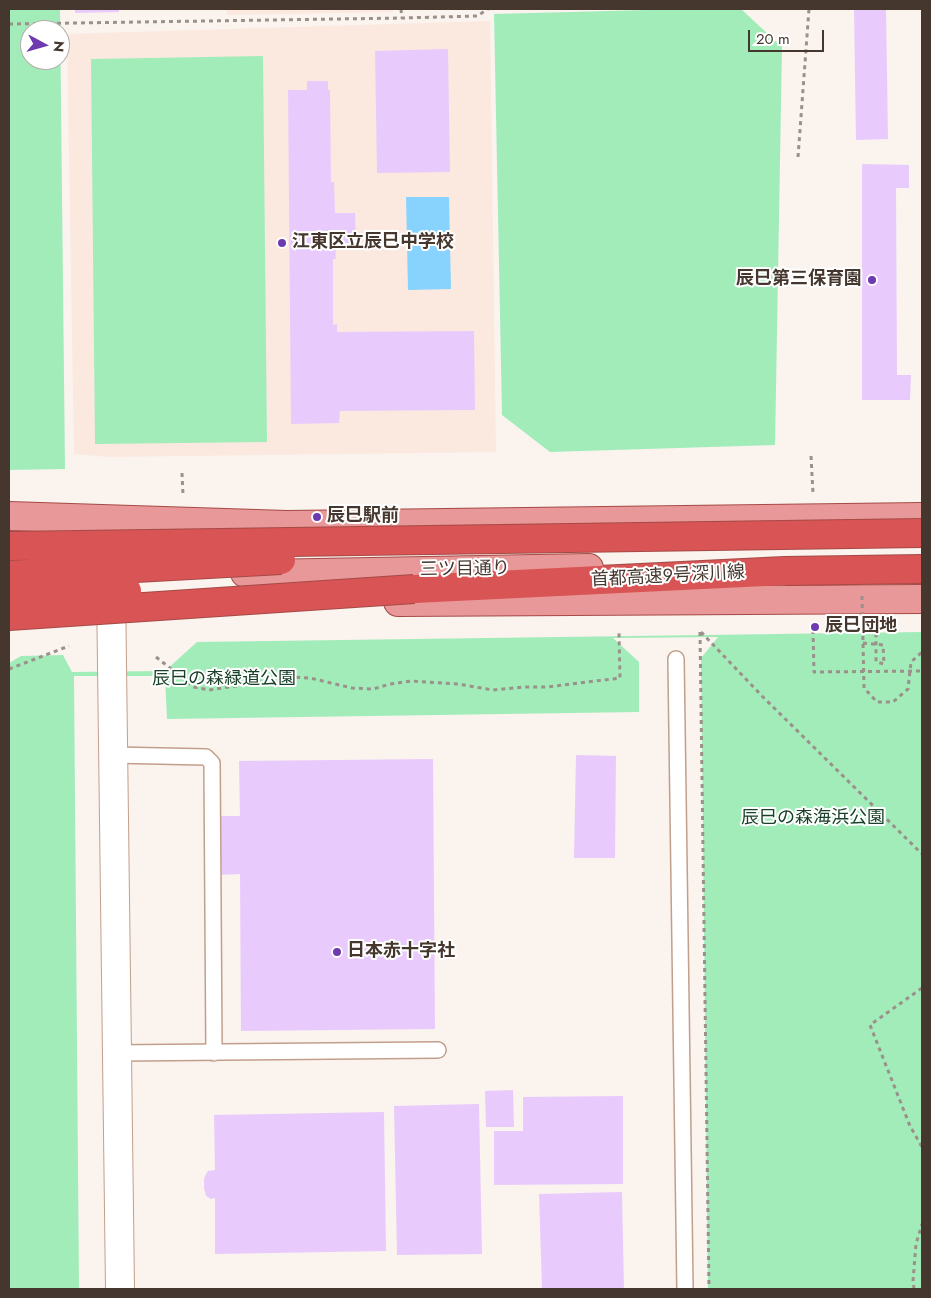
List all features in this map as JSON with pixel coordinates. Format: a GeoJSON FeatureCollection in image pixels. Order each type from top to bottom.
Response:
{"type":"FeatureCollection","features":[{"type":"Feature","properties":{"kind":"highway"},"geometry":{"type":"LineString","coordinates":[[9,546],[922,533]]}},
{"type":"Feature","properties":{"kind":"highway"},"geometry":{"type":"LineString","coordinates":[[9,575],[782,535]]}},
{"type":"Feature","properties":{"kind":"highway","name":"首都高速9号深川線"},"geometry":{"type":"LineString","coordinates":[[414,589],[785,571],[922,569]]}},
{"type":"Feature","properties":{"kind":"highway"},"geometry":{"type":"LineString","coordinates":[[9,592],[414,589]]}},
{"type":"Feature","properties":{"kind":"highway"},"geometry":{"type":"LineString","coordinates":[[9,616],[414,589]]}},
{"type":"Feature","properties":{"kind":"main road"},"geometry":{"type":"LineString","coordinates":[[9,516],[287,525],[922,517]]}},
{"type":"Feature","properties":{"kind":"main road","name":"三ツ目通り"},"geometry":{"type":"LineString","coordinates":[[9,561],[262,574],[922,562]]}},
{"type":"Feature","properties":{"kind":"main road","name":"三ツ目通り"},"geometry":{"type":"LineString","coordinates":[[9,605],[922,599]]}},
{"type":"Feature","properties":{"kind":"street"},"geometry":{"type":"LineString","coordinates":[[113,519],[111,604],[120,1289]]}},
{"type":"Feature","properties":{"kind":"lane"},"geometry":{"type":"LineString","coordinates":[[676,659],[685,1289]]}},
{"type":"Feature","properties":{"kind":"lane"},"geometry":{"type":"LineString","coordinates":[[113,755],[206,757],[212,763],[214,1053]]}},
{"type":"Feature","properties":{"kind":"lane"},"geometry":{"type":"LineString","coordinates":[[117,1053],[438,1050]]}},
{"type":"Feature","properties":{"kind":"path"},"geometry":{"type":"LineString","coordinates":[[402,9],[402,18]]}},
{"type":"Feature","properties":{"kind":"path"},"geometry":{"type":"LineString","coordinates":[[9,24],[476,16],[488,9]]}},
{"type":"Feature","properties":{"kind":"path"},"geometry":{"type":"LineString","coordinates":[[798,157],[809,9]]}},
{"type":"Feature","properties":{"kind":"path"},"geometry":{"type":"LineString","coordinates":[[862,595],[864,688],[878,702],[893,702],[908,689],[911,662],[922,652]]}},
{"type":"Feature","properties":{"kind":"path"},"geometry":{"type":"LineString","coordinates":[[863,643],[870,644],[877,644],[884,644],[884,664],[876,662],[876,646],[876,638],[876,629]]}},
{"type":"Feature","properties":{"kind":"path"},"geometry":{"type":"LineString","coordinates":[[813,630],[814,672],[922,671]]}},
{"type":"Feature","properties":{"kind":"path"},"geometry":{"type":"LineString","coordinates":[[709,1289],[700,632],[922,854]]}},
{"type":"Feature","properties":{"kind":"path"},"geometry":{"type":"LineString","coordinates":[[156,657],[194,687],[209,690],[292,676],[310,678],[352,688],[373,689],[412,681],[493,690],[547,687],[620,678],[619,633]]}},
{"type":"Feature","properties":{"kind":"path"},"geometry":{"type":"LineString","coordinates":[[9,669],[70,646]]}},
{"type":"Feature","properties":{"kind":"path"},"geometry":{"type":"LineString","coordinates":[[922,988],[870,1025],[910,1126],[922,1147]]}},
{"type":"Feature","properties":{"kind":"path"},"geometry":{"type":"LineString","coordinates":[[914,1289],[916,1244],[922,1224]]}},
{"type":"Feature","properties":{"kind":"shaded area"},"geometry":{"type":"Polygon","coordinates":[[[227,9],[393,9],[393,12],[227,15],[227,9]]]}},
{"type":"Feature","properties":{"kind":"shaded area","name":"江東区立辰巳中学校"},"geometry":{"type":"Polygon","coordinates":[[[490,21],[496,452],[108,457],[74,454],[68,70],[70,70],[70,34],[490,21]]]}},
{"type":"Feature","properties":{"kind":"green space"},"geometry":{"type":"Polygon","coordinates":[[[9,9],[60,9],[60,20],[20,20],[20,70],[61,70],[65,469],[9,470],[9,9]]]}},
{"type":"Feature","properties":{"kind":"green space"},"geometry":{"type":"Polygon","coordinates":[[[741,9],[782,47],[775,445],[550,452],[502,415],[494,14],[741,9]]]}},
{"type":"Feature","properties":{"kind":"green space"},"geometry":{"type":"Polygon","coordinates":[[[263,56],[267,442],[95,444],[91,59],[263,56]]]}},
{"type":"Feature","properties":{"kind":"green space"},"geometry":{"type":"Polygon","coordinates":[[[922,632],[922,1289],[708,1289],[701,658],[718,637],[613,638],[639,662],[639,712],[167,719],[165,676],[74,676],[79,1289],[9,1289],[9,663],[21,656],[63,655],[72,672],[165,671],[197,642],[922,632]]]}},
{"type":"Feature","properties":{"kind":"water"},"geometry":{"type":"Polygon","coordinates":[[[406,197],[449,197],[451,289],[408,290],[406,197]]]}},
{"type":"Feature","properties":{"kind":"building"},"geometry":{"type":"Polygon","coordinates":[[[75,9],[119,9],[119,12],[75,13],[75,9]]]}},
{"type":"Feature","properties":{"kind":"building"},"geometry":{"type":"Polygon","coordinates":[[[854,9],[886,9],[888,139],[856,140],[854,9]]]}},
{"type":"Feature","properties":{"kind":"building"},"geometry":{"type":"Polygon","coordinates":[[[448,49],[450,172],[377,173],[375,51],[448,49]]]}},
{"type":"Feature","properties":{"kind":"building"},"geometry":{"type":"Polygon","coordinates":[[[307,81],[328,81],[328,90],[330,90],[331,182],[334,182],[335,213],[355,213],[356,243],[335,243],[336,259],[333,259],[333,325],[337,324],[337,332],[474,331],[475,410],[340,411],[339,423],[291,424],[288,90],[307,90],[307,81]]]}},
{"type":"Feature","properties":{"kind":"building"},"geometry":{"type":"Polygon","coordinates":[[[862,164],[909,165],[909,188],[896,188],[897,375],[911,375],[910,400],[862,400],[862,164]]]}},
{"type":"Feature","properties":{"kind":"building"},"geometry":{"type":"Polygon","coordinates":[[[576,755],[616,756],[615,858],[574,858],[576,755]]]}},
{"type":"Feature","properties":{"kind":"building","name":"日本赤十字社"},"geometry":{"type":"Polygon","coordinates":[[[433,759],[435,1029],[241,1031],[240,874],[218,875],[218,816],[240,816],[239,761],[433,759]]]}},
{"type":"Feature","properties":{"kind":"building"},"geometry":{"type":"Polygon","coordinates":[[[513,1090],[514,1127],[486,1127],[485,1091],[513,1090]]]}},
{"type":"Feature","properties":{"kind":"building"},"geometry":{"type":"Polygon","coordinates":[[[623,1096],[623,1184],[494,1185],[494,1131],[523,1131],[523,1097],[623,1096]]]}},
{"type":"Feature","properties":{"kind":"building"},"geometry":{"type":"Polygon","coordinates":[[[479,1104],[482,1254],[397,1255],[394,1106],[479,1104]]]}},
{"type":"Feature","properties":{"kind":"building"},"geometry":{"type":"Polygon","coordinates":[[[384,1112],[386,1251],[215,1254],[215,1198],[211,1199],[206,1196],[204,1188],[206,1174],[208,1171],[215,1170],[214,1115],[384,1112]]]}},
{"type":"Feature","properties":{"kind":"building"},"geometry":{"type":"Polygon","coordinates":[[[622,1192],[624,1289],[542,1289],[539,1194],[622,1192]]]}},
{"type":"Feature","properties":{"kind":"place","name":"江東区立辰巳中学校"},"geometry":{"type":"Point","coordinates":[282,243]}},
{"type":"Feature","properties":{"kind":"place","name":"辰巳第三保育園"},"geometry":{"type":"Point","coordinates":[872,280]}},
{"type":"Feature","properties":{"kind":"place","name":"辰巳駅前"},"geometry":{"type":"Point","coordinates":[317,517]}},
{"type":"Feature","properties":{"kind":"place","name":"辰巳団地"},"geometry":{"type":"Point","coordinates":[815,627]}},
{"type":"Feature","properties":{"kind":"place","name":"日本赤十字社"},"geometry":{"type":"Point","coordinates":[337,952]}},
{"type":"Feature","properties":{"kind":"park label","name":"辰巳の森緑道公園"},"geometry":{"type":"Point","coordinates":[224,680]}},
{"type":"Feature","properties":{"kind":"park label","name":"辰巳の森海浜公園"},"geometry":{"type":"Point","coordinates":[813,819]}}]}
